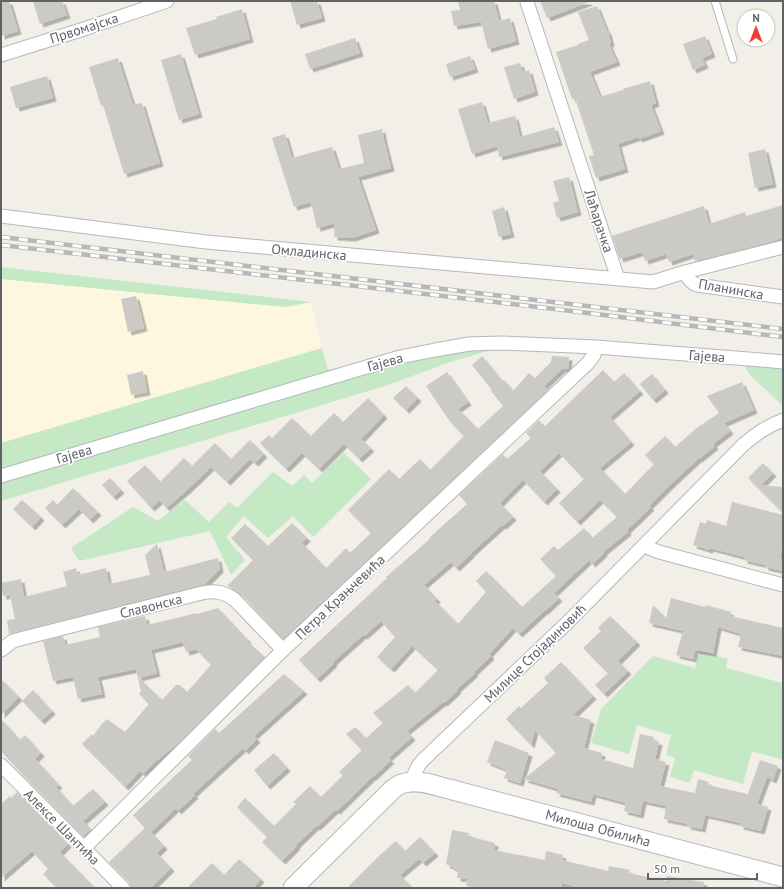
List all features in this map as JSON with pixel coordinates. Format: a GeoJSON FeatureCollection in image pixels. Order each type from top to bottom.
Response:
{"type":"FeatureCollection","features":[{"type":"Feature","properties":{"kind":"street","name":"Првомајска"},"geometry":{"type":"LineString","coordinates":[[1,55],[167,1]]}},
{"type":"Feature","properties":{"kind":"street","name":"Лаћарачка"},"geometry":{"type":"LineString","coordinates":[[527,2],[618,279]]}},
{"type":"Feature","properties":{"kind":"street","name":"Омладинска"},"geometry":{"type":"LineString","coordinates":[[1,216],[206,242],[618,279]]}},
{"type":"Feature","properties":{"kind":"street"},"geometry":{"type":"LineString","coordinates":[[618,279],[653,282],[685,272],[783,247]]}},
{"type":"Feature","properties":{"kind":"street","name":"Планинска"},"geometry":{"type":"LineString","coordinates":[[685,272],[689,279],[697,285],[783,297]]}},
{"type":"Feature","properties":{"kind":"street","name":"Гајева"},"geometry":{"type":"LineString","coordinates":[[1,476],[393,359],[468,344],[500,343],[596,347],[783,362]]}},
{"type":"Feature","properties":{"kind":"street","name":"Петра Крањчевића"},"geometry":{"type":"LineString","coordinates":[[84,848],[283,650],[588,363],[594,355],[596,347]]}},
{"type":"Feature","properties":{"kind":"street","name":"Милице Стојадиновић"},"geometry":{"type":"LineString","coordinates":[[412,782],[416,768],[422,761],[569,621],[743,445],[758,432],[783,420]]}},
{"type":"Feature","properties":{"kind":"street"},"geometry":{"type":"LineString","coordinates":[[644,545],[659,552],[783,585]]}},
{"type":"Feature","properties":{"kind":"street","name":"Славонска"},"geometry":{"type":"LineString","coordinates":[[1,650],[24,638],[209,591],[221,592],[234,599],[283,650]]}},
{"type":"Feature","properties":{"kind":"street","name":"Алексе Шантића"},"geometry":{"type":"LineString","coordinates":[[1,766],[123,888]]}},
{"type":"Feature","properties":{"kind":"street"},"geometry":{"type":"LineString","coordinates":[[293,888],[391,791],[404,783],[412,782]]}},
{"type":"Feature","properties":{"kind":"street","name":"Милоша Обилића"},"geometry":{"type":"LineString","coordinates":[[412,782],[420,782],[449,789],[783,877]]}},
{"type":"Feature","properties":{"kind":"lane"},"geometry":{"type":"LineString","coordinates":[[715,1],[732,59]]}},
{"type":"Feature","properties":{"kind":"shaded area"},"geometry":{"type":"Polygon","coordinates":[[[1,279],[285,307],[311,302],[322,348],[1,443],[1,279]]]}},
{"type":"Feature","properties":{"kind":"green space"},"geometry":{"type":"Polygon","coordinates":[[[1,267],[311,302],[285,307],[1,279],[1,267]]]}},
{"type":"Feature","properties":{"kind":"green space"},"geometry":{"type":"Polygon","coordinates":[[[530,339],[453,361],[388,385],[1,501],[1,443],[322,348],[328,370],[447,342],[530,339]]]}},
{"type":"Feature","properties":{"kind":"green space"},"geometry":{"type":"Polygon","coordinates":[[[739,356],[783,360],[783,405],[750,375],[739,356]]]}},
{"type":"Feature","properties":{"kind":"green space"},"geometry":{"type":"Polygon","coordinates":[[[344,453],[371,479],[313,537],[293,516],[268,538],[244,516],[226,537],[245,560],[231,575],[210,531],[79,561],[71,548],[133,507],[158,521],[185,500],[209,522],[229,502],[237,508],[273,472],[292,486],[304,475],[312,483],[344,453]]]}},
{"type":"Feature","properties":{"kind":"green space"},"geometry":{"type":"Polygon","coordinates":[[[700,651],[728,659],[726,668],[783,683],[783,760],[752,751],[743,784],[694,770],[690,783],[670,777],[675,758],[666,755],[671,735],[637,725],[629,754],[591,743],[601,709],[653,656],[695,668],[700,651]]]}},
{"type":"Feature","properties":{"kind":"building"},"geometry":{"type":"Polygon","coordinates":[[[1,1],[9,1],[18,31],[1,36],[1,1]]]}},
{"type":"Feature","properties":{"kind":"building"},"geometry":{"type":"Polygon","coordinates":[[[33,1],[62,1],[67,15],[40,24],[33,1]]]}},
{"type":"Feature","properties":{"kind":"building"},"geometry":{"type":"Polygon","coordinates":[[[290,1],[317,1],[322,18],[297,25],[290,1]]]}},
{"type":"Feature","properties":{"kind":"building"},"geometry":{"type":"Polygon","coordinates":[[[458,1],[494,1],[499,21],[510,18],[516,41],[488,49],[481,22],[454,26],[451,11],[460,10],[458,1]]]}},
{"type":"Feature","properties":{"kind":"building"},"geometry":{"type":"Polygon","coordinates":[[[540,1],[589,1],[589,2],[547,18],[540,1]]]}},
{"type":"Feature","properties":{"kind":"building"},"geometry":{"type":"Polygon","coordinates":[[[597,6],[608,31],[611,43],[609,44],[617,62],[590,72],[600,97],[650,81],[656,103],[651,105],[661,131],[639,139],[638,137],[618,144],[625,169],[596,178],[589,156],[594,155],[575,98],[572,99],[556,52],[589,40],[578,12],[597,6]]]}},
{"type":"Feature","properties":{"kind":"building"},"geometry":{"type":"Polygon","coordinates":[[[242,9],[250,39],[195,55],[186,28],[217,19],[216,17],[242,9]]]}},
{"type":"Feature","properties":{"kind":"building"},"geometry":{"type":"Polygon","coordinates":[[[705,36],[712,54],[702,58],[705,65],[693,70],[683,44],[705,36]]]}},
{"type":"Feature","properties":{"kind":"building"},"geometry":{"type":"Polygon","coordinates":[[[355,38],[360,53],[310,69],[305,54],[355,38]]]}},
{"type":"Feature","properties":{"kind":"building"},"geometry":{"type":"Polygon","coordinates":[[[181,54],[199,114],[179,120],[161,60],[181,54]]]}},
{"type":"Feature","properties":{"kind":"building"},"geometry":{"type":"Polygon","coordinates":[[[470,56],[475,69],[450,77],[446,64],[470,56]]]}},
{"type":"Feature","properties":{"kind":"building"},"geometry":{"type":"Polygon","coordinates":[[[118,58],[133,105],[142,103],[160,163],[124,174],[103,105],[101,106],[89,67],[118,58]]]}},
{"type":"Feature","properties":{"kind":"building"},"geometry":{"type":"Polygon","coordinates":[[[520,63],[523,72],[529,70],[535,92],[514,99],[504,67],[520,63]]]}},
{"type":"Feature","properties":{"kind":"building"},"geometry":{"type":"Polygon","coordinates":[[[47,76],[53,98],[16,108],[10,87],[47,76]]]}},
{"type":"Feature","properties":{"kind":"building"},"geometry":{"type":"Polygon","coordinates":[[[482,102],[488,123],[515,116],[520,137],[554,127],[559,142],[499,157],[497,146],[472,154],[458,109],[482,102]]]}},
{"type":"Feature","properties":{"kind":"building"},"geometry":{"type":"Polygon","coordinates":[[[382,129],[391,168],[358,177],[376,230],[352,238],[334,237],[335,223],[317,228],[311,202],[294,207],[272,138],[285,134],[292,158],[332,147],[339,169],[364,163],[358,135],[382,129]]]}},
{"type":"Feature","properties":{"kind":"building"},"geometry":{"type":"Polygon","coordinates":[[[765,149],[773,184],[755,188],[748,153],[765,149]]]}},
{"type":"Feature","properties":{"kind":"building"},"geometry":{"type":"Polygon","coordinates":[[[569,177],[578,212],[557,218],[553,203],[559,201],[553,181],[569,177]]]}},
{"type":"Feature","properties":{"kind":"building"},"geometry":{"type":"Polygon","coordinates":[[[783,205],[783,238],[695,261],[693,254],[669,262],[666,254],[645,261],[642,252],[620,259],[612,236],[704,206],[709,224],[745,212],[746,216],[783,205]]]}},
{"type":"Feature","properties":{"kind":"building"},"geometry":{"type":"Polygon","coordinates":[[[504,207],[511,234],[499,237],[492,211],[504,207]]]}},
{"type":"Feature","properties":{"kind":"building"},"geometry":{"type":"Polygon","coordinates":[[[136,296],[144,328],[128,332],[121,299],[136,296]]]}},
{"type":"Feature","properties":{"kind":"building"},"geometry":{"type":"Polygon","coordinates":[[[482,356],[502,381],[504,380],[513,391],[529,373],[535,378],[551,362],[552,356],[569,357],[568,369],[562,369],[544,386],[548,390],[283,639],[240,593],[227,586],[253,560],[231,538],[245,524],[268,546],[292,523],[307,538],[302,543],[326,568],[346,548],[350,553],[371,533],[348,510],[389,469],[399,479],[420,459],[430,470],[464,436],[451,423],[426,386],[447,372],[468,402],[458,409],[478,429],[503,406],[472,365],[482,356]]]}},
{"type":"Feature","properties":{"kind":"building"},"geometry":{"type":"Polygon","coordinates":[[[603,370],[614,382],[624,373],[640,391],[610,417],[631,442],[600,468],[625,494],[654,464],[645,455],[665,436],[675,447],[698,427],[719,413],[707,396],[742,382],[754,410],[724,423],[730,431],[713,444],[715,446],[699,458],[672,483],[649,506],[651,507],[627,530],[628,532],[603,552],[604,553],[592,564],[589,560],[554,593],[559,598],[545,611],[519,634],[513,628],[489,654],[491,656],[457,689],[458,690],[444,703],[443,702],[407,731],[412,737],[388,758],[391,760],[337,811],[335,810],[317,827],[316,826],[282,861],[262,842],[267,837],[237,807],[245,798],[274,826],[296,804],[293,802],[310,786],[321,797],[343,775],[339,772],[362,750],[346,734],[355,727],[366,738],[383,723],[373,713],[408,685],[415,693],[438,670],[412,646],[391,669],[377,657],[395,637],[381,621],[333,662],[334,663],[317,679],[299,660],[387,578],[386,577],[430,539],[429,538],[467,504],[459,495],[503,454],[507,459],[531,438],[526,433],[539,420],[544,427],[603,370]],[[559,453],[540,471],[557,489],[544,502],[523,480],[500,503],[513,517],[503,526],[502,525],[456,568],[451,562],[424,585],[437,599],[435,601],[458,624],[486,592],[476,581],[486,571],[522,607],[556,576],[540,559],[554,546],[558,550],[584,528],[592,538],[617,517],[600,500],[577,522],[559,503],[584,479],[559,453]]]}},
{"type":"Feature","properties":{"kind":"building"},"geometry":{"type":"Polygon","coordinates":[[[143,371],[147,392],[131,395],[127,375],[143,371]]]}},
{"type":"Feature","properties":{"kind":"building"},"geometry":{"type":"Polygon","coordinates":[[[652,374],[665,390],[653,400],[640,384],[652,374]]]}},
{"type":"Feature","properties":{"kind":"building"},"geometry":{"type":"Polygon","coordinates":[[[406,386],[418,398],[406,410],[393,398],[406,386]]]}},
{"type":"Feature","properties":{"kind":"building"},"geometry":{"type":"Polygon","coordinates":[[[368,398],[384,415],[361,439],[371,448],[359,459],[344,444],[319,469],[302,453],[286,469],[260,443],[269,435],[272,438],[292,418],[311,436],[334,413],[343,422],[368,398]]]}},
{"type":"Feature","properties":{"kind":"building"},"geometry":{"type":"Polygon","coordinates":[[[250,440],[264,454],[255,463],[250,459],[227,482],[211,467],[166,508],[160,500],[151,508],[127,481],[145,465],[160,482],[184,458],[192,466],[215,443],[231,459],[250,440]]]}},
{"type":"Feature","properties":{"kind":"building"},"geometry":{"type":"Polygon","coordinates":[[[763,463],[773,473],[761,485],[783,487],[783,513],[748,478],[763,463]]]}},
{"type":"Feature","properties":{"kind":"building"},"geometry":{"type":"Polygon","coordinates":[[[110,478],[121,490],[113,497],[102,485],[110,478]]]}},
{"type":"Feature","properties":{"kind":"building"},"geometry":{"type":"Polygon","coordinates":[[[73,488],[98,512],[90,520],[79,509],[62,525],[45,508],[53,500],[57,505],[73,488]]]}},
{"type":"Feature","properties":{"kind":"building"},"geometry":{"type":"Polygon","coordinates":[[[22,500],[41,517],[32,527],[13,509],[22,500]]]}},
{"type":"Feature","properties":{"kind":"building"},"geometry":{"type":"Polygon","coordinates":[[[732,502],[783,515],[783,543],[780,558],[783,558],[783,571],[744,560],[744,557],[710,548],[709,550],[693,545],[700,522],[706,524],[707,520],[726,526],[732,502]]]}},
{"type":"Feature","properties":{"kind":"building"},"geometry":{"type":"Polygon","coordinates":[[[157,544],[164,572],[218,558],[220,569],[205,584],[9,634],[7,620],[15,619],[10,595],[3,596],[1,583],[21,579],[24,597],[67,586],[63,572],[76,568],[78,575],[106,568],[109,584],[150,575],[145,555],[157,544]]]}},
{"type":"Feature","properties":{"kind":"building"},"geometry":{"type":"Polygon","coordinates":[[[671,598],[705,607],[706,605],[731,612],[730,616],[783,628],[783,656],[738,647],[741,634],[718,627],[713,653],[695,650],[693,659],[676,655],[683,631],[649,623],[653,605],[666,618],[671,598]]]}},
{"type":"Feature","properties":{"kind":"building"},"geometry":{"type":"Polygon","coordinates":[[[218,608],[248,640],[247,641],[265,657],[177,744],[143,774],[140,771],[125,787],[82,744],[92,734],[93,736],[107,719],[125,732],[149,704],[139,694],[141,692],[136,669],[98,677],[102,694],[78,699],[73,677],[53,681],[43,641],[63,636],[65,645],[100,637],[98,627],[145,616],[147,625],[218,608]],[[183,642],[151,650],[157,673],[139,678],[162,700],[176,685],[180,685],[187,692],[211,665],[196,649],[186,652],[183,642]]]}},
{"type":"Feature","properties":{"kind":"building"},"geometry":{"type":"Polygon","coordinates":[[[610,616],[637,642],[618,661],[628,671],[604,694],[595,685],[608,673],[583,648],[601,631],[598,628],[610,616]]]}},
{"type":"Feature","properties":{"kind":"building"},"geometry":{"type":"Polygon","coordinates":[[[561,662],[593,696],[573,715],[591,720],[584,748],[602,753],[601,759],[633,768],[640,734],[654,737],[653,740],[659,742],[655,759],[666,762],[660,786],[695,793],[698,779],[709,782],[708,785],[748,794],[760,760],[778,766],[773,780],[767,777],[757,804],[768,807],[761,831],[740,826],[741,823],[705,815],[702,829],[687,826],[688,824],[664,819],[666,806],[643,801],[640,815],[624,811],[626,803],[593,794],[591,802],[556,793],[558,789],[524,779],[556,753],[535,730],[531,745],[506,719],[519,706],[521,708],[548,683],[544,678],[561,662]]]}},
{"type":"Feature","properties":{"kind":"building"},"geometry":{"type":"Polygon","coordinates":[[[284,674],[304,691],[254,736],[257,739],[245,751],[243,748],[193,794],[195,795],[178,811],[176,808],[151,832],[164,846],[157,853],[171,868],[151,888],[131,888],[129,882],[109,862],[145,828],[133,815],[192,760],[188,756],[215,729],[219,733],[284,674]]]}},
{"type":"Feature","properties":{"kind":"building"},"geometry":{"type":"Polygon","coordinates":[[[1,679],[19,697],[1,715],[1,679]]]}},
{"type":"Feature","properties":{"kind":"building"},"geometry":{"type":"Polygon","coordinates":[[[33,690],[52,711],[41,721],[22,701],[33,690]]]}},
{"type":"Feature","properties":{"kind":"building"},"geometry":{"type":"Polygon","coordinates":[[[1,719],[20,740],[25,735],[41,753],[35,759],[59,785],[56,787],[73,806],[93,789],[105,802],[83,821],[91,829],[83,836],[1,751],[1,719]]]}},
{"type":"Feature","properties":{"kind":"building"},"geometry":{"type":"Polygon","coordinates":[[[495,740],[529,753],[520,783],[504,778],[507,770],[487,762],[495,740]]]}},
{"type":"Feature","properties":{"kind":"building"},"geometry":{"type":"Polygon","coordinates":[[[274,753],[287,768],[267,786],[254,770],[274,753]]]}},
{"type":"Feature","properties":{"kind":"building"},"geometry":{"type":"Polygon","coordinates":[[[17,792],[68,844],[60,852],[95,888],[57,888],[43,874],[48,869],[32,851],[1,878],[1,804],[17,792]]]}},
{"type":"Feature","properties":{"kind":"building"},"geometry":{"type":"Polygon","coordinates":[[[452,830],[469,833],[468,836],[495,843],[494,850],[545,860],[546,851],[563,855],[562,860],[608,871],[609,866],[630,870],[629,873],[666,881],[667,876],[704,882],[703,888],[580,888],[562,883],[561,888],[484,888],[466,886],[467,879],[457,878],[458,870],[446,864],[452,830]]]}},
{"type":"Feature","properties":{"kind":"building"},"geometry":{"type":"Polygon","coordinates":[[[420,837],[435,853],[423,863],[419,859],[400,875],[413,888],[347,888],[396,841],[405,851],[420,837]]]}},
{"type":"Feature","properties":{"kind":"building"},"geometry":{"type":"Polygon","coordinates":[[[239,859],[261,879],[253,888],[187,888],[212,863],[224,875],[239,859]]]}},
{"type":"Feature","properties":{"kind":"railway"},"geometry":{"type":"LineString","coordinates":[[1,237],[783,329]]}},
{"type":"Feature","properties":{"kind":"railway"},"geometry":{"type":"LineString","coordinates":[[1,245],[783,337]]}}]}
